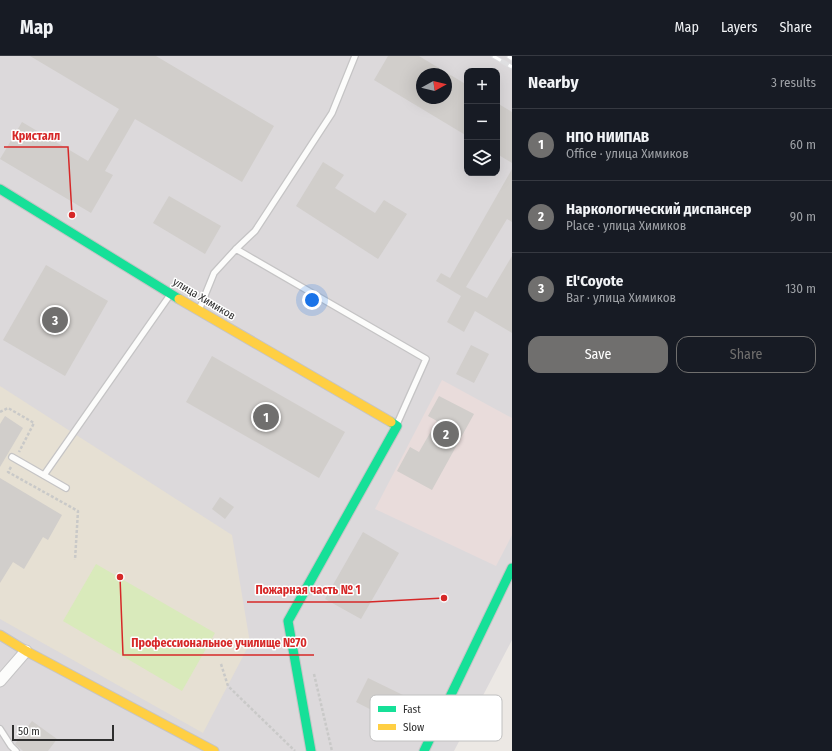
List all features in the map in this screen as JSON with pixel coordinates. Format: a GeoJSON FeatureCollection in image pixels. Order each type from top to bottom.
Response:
{"type":"FeatureCollection","features":[{"type":"Feature","properties":{"kind":"street","name":"улица Химиков"},"geometry":{"type":"LineString","coordinates":[[0,189],[171,294],[397,426]]}},
{"type":"Feature","properties":{"kind":"street"},"geometry":{"type":"LineString","coordinates":[[311,751],[288,621],[397,426]]}},
{"type":"Feature","properties":{"kind":"street"},"geometry":{"type":"LineString","coordinates":[[451,695],[512,568]]}},
{"type":"Feature","properties":{"kind":"street"},"geometry":{"type":"LineString","coordinates":[[0,635],[26,652],[214,751]]}},
{"type":"Feature","properties":{"kind":"street"},"geometry":{"type":"LineString","coordinates":[[0,681],[26,652]]}},
{"type":"Feature","properties":{"kind":"street"},"geometry":{"type":"LineString","coordinates":[[424,751],[429,741]]}},
{"type":"Feature","properties":{"kind":"lane"},"geometry":{"type":"LineString","coordinates":[[199,310],[214,273],[255,231],[332,113],[355,56]]}},
{"type":"Feature","properties":{"kind":"lane"},"geometry":{"type":"LineString","coordinates":[[236,249],[426,359],[397,426]]}},
{"type":"Feature","properties":{"kind":"lane"},"geometry":{"type":"LineString","coordinates":[[44,475],[171,294]]}},
{"type":"Feature","properties":{"kind":"lane"},"geometry":{"type":"LineString","coordinates":[[12,457],[66,488]]}},
{"type":"Feature","properties":{"kind":"lane"},"geometry":{"type":"LineString","coordinates":[[0,729],[9,749],[16,751]]}},
{"type":"Feature","properties":{"kind":"path"},"geometry":{"type":"LineString","coordinates":[[221,664],[228,686],[295,751]]}},
{"type":"Feature","properties":{"kind":"path"},"geometry":{"type":"LineString","coordinates":[[313,669],[332,751]]}},
{"type":"Feature","properties":{"kind":"shaded area"},"geometry":{"type":"Polygon","coordinates":[[[0,56],[512,56],[512,640],[483,695],[370,695],[370,741],[459,741],[454,751],[0,751],[0,56]]]}},
{"type":"Feature","properties":{"kind":"shaded area"},"geometry":{"type":"Polygon","coordinates":[[[442,380],[512,418],[512,535],[496,566],[375,509],[442,380]]]}},
{"type":"Feature","properties":{"kind":"shaded area"},"geometry":{"type":"Polygon","coordinates":[[[0,386],[232,535],[250,643],[203,733],[0,619],[0,386]]]}},
{"type":"Feature","properties":{"kind":"green space"},"geometry":{"type":"Polygon","coordinates":[[[96,564],[215,633],[182,691],[63,621],[96,564]]]}},
{"type":"Feature","properties":{"kind":"building"},"geometry":{"type":"Polygon","coordinates":[[[30,56],[156,56],[274,126],[242,182],[135,119],[105,171],[113,175],[91,213],[0,159],[22,122],[88,161],[119,109],[30,56]]]}},
{"type":"Feature","properties":{"kind":"building"},"geometry":{"type":"Polygon","coordinates":[[[388,56],[419,56],[439,68],[416,68],[416,104],[452,104],[452,76],[464,83],[464,134],[374,80],[388,56]]]}},
{"type":"Feature","properties":{"kind":"building"},"geometry":{"type":"Polygon","coordinates":[[[500,105],[512,112],[512,163],[500,156],[500,105]]]}},
{"type":"Feature","properties":{"kind":"building"},"geometry":{"type":"Polygon","coordinates":[[[323,162],[344,175],[335,188],[375,213],[384,200],[407,214],[378,259],[296,206],[323,162]]]}},
{"type":"Feature","properties":{"kind":"building"},"geometry":{"type":"Polygon","coordinates":[[[512,169],[512,222],[507,219],[466,287],[487,298],[512,256],[512,333],[475,311],[464,332],[447,322],[461,296],[436,281],[441,273],[450,278],[512,169]]]}},
{"type":"Feature","properties":{"kind":"building"},"geometry":{"type":"Polygon","coordinates":[[[169,196],[221,226],[205,254],[153,223],[169,196]]]}},
{"type":"Feature","properties":{"kind":"building"},"geometry":{"type":"Polygon","coordinates":[[[46,265],[108,301],[65,376],[3,340],[46,265]]]}},
{"type":"Feature","properties":{"kind":"building"},"geometry":{"type":"Polygon","coordinates":[[[471,345],[489,354],[474,383],[456,374],[471,345]]]}},
{"type":"Feature","properties":{"kind":"building"},"geometry":{"type":"Polygon","coordinates":[[[212,356],[345,432],[319,478],[186,402],[212,356]]]}},
{"type":"Feature","properties":{"kind":"building"},"geometry":{"type":"Polygon","coordinates":[[[439,396],[474,414],[432,490],[397,471],[410,447],[419,452],[437,421],[428,416],[439,396]]]}},
{"type":"Feature","properties":{"kind":"building"},"geometry":{"type":"Polygon","coordinates":[[[5,416],[23,428],[0,467],[0,424],[5,416]]]}},
{"type":"Feature","properties":{"kind":"building"},"geometry":{"type":"Polygon","coordinates":[[[0,478],[62,515],[48,540],[43,537],[24,569],[13,562],[0,583],[0,478]]]}},
{"type":"Feature","properties":{"kind":"building"},"geometry":{"type":"Polygon","coordinates":[[[220,497],[234,507],[225,519],[212,509],[220,497]]]}},
{"type":"Feature","properties":{"kind":"building"},"geometry":{"type":"Polygon","coordinates":[[[363,532],[399,553],[361,619],[325,599],[363,532]]]}},
{"type":"Feature","properties":{"kind":"building"},"geometry":{"type":"Polygon","coordinates":[[[368,678],[403,695],[370,695],[370,709],[356,702],[368,678]]]}},
{"type":"Feature","properties":{"kind":"building"},"geometry":{"type":"Polygon","coordinates":[[[32,721],[57,739],[48,751],[23,751],[15,744],[32,721]]]}},
{"type":"Feature","properties":{"kind":"railway"},"geometry":{"type":"LineString","coordinates":[[493,56],[512,67]]}},
{"type":"Feature","properties":{"kind":"railway"},"geometry":{"type":"LineString","coordinates":[[508,56],[512,59]]}},
{"type":"Feature","properties":{"kind":"traffic: fast"},"geometry":{"type":"LineString","coordinates":[[0,189],[179,299]]}},
{"type":"Feature","properties":{"kind":"traffic: fast"},"geometry":{"type":"LineString","coordinates":[[311,751],[288,621],[397,426],[391,422]]}},
{"type":"Feature","properties":{"kind":"traffic: fast"},"geometry":{"type":"LineString","coordinates":[[451,695],[512,568]]}},
{"type":"Feature","properties":{"kind":"traffic: fast"},"geometry":{"type":"LineString","coordinates":[[424,751],[429,741]]}},
{"type":"Feature","properties":{"kind":"traffic: slow"},"geometry":{"type":"LineString","coordinates":[[179,299],[391,422]]}},
{"type":"Feature","properties":{"kind":"traffic: slow"},"geometry":{"type":"LineString","coordinates":[[0,635],[26,651],[214,751]]}},
{"type":"Feature","properties":{"kind":"place","name":"Кристалл"},"geometry":{"type":"Point","coordinates":[72,215]}},
{"type":"Feature","properties":{"kind":"place","name":"El'Coyote"},"geometry":{"type":"Point","coordinates":[55,320]}},
{"type":"Feature","properties":{"kind":"place","name":"НПО НИИПАВ"},"geometry":{"type":"Point","coordinates":[266,417]}},
{"type":"Feature","properties":{"kind":"place","name":"Наркологический диспансер"},"geometry":{"type":"Point","coordinates":[446,434]}},
{"type":"Feature","properties":{"kind":"place","name":"Профессиональное училище №70"},"geometry":{"type":"Point","coordinates":[120,577]}},
{"type":"Feature","properties":{"kind":"place","name":"Пожарная часть № 1"},"geometry":{"type":"Point","coordinates":[444,598]}}]}
